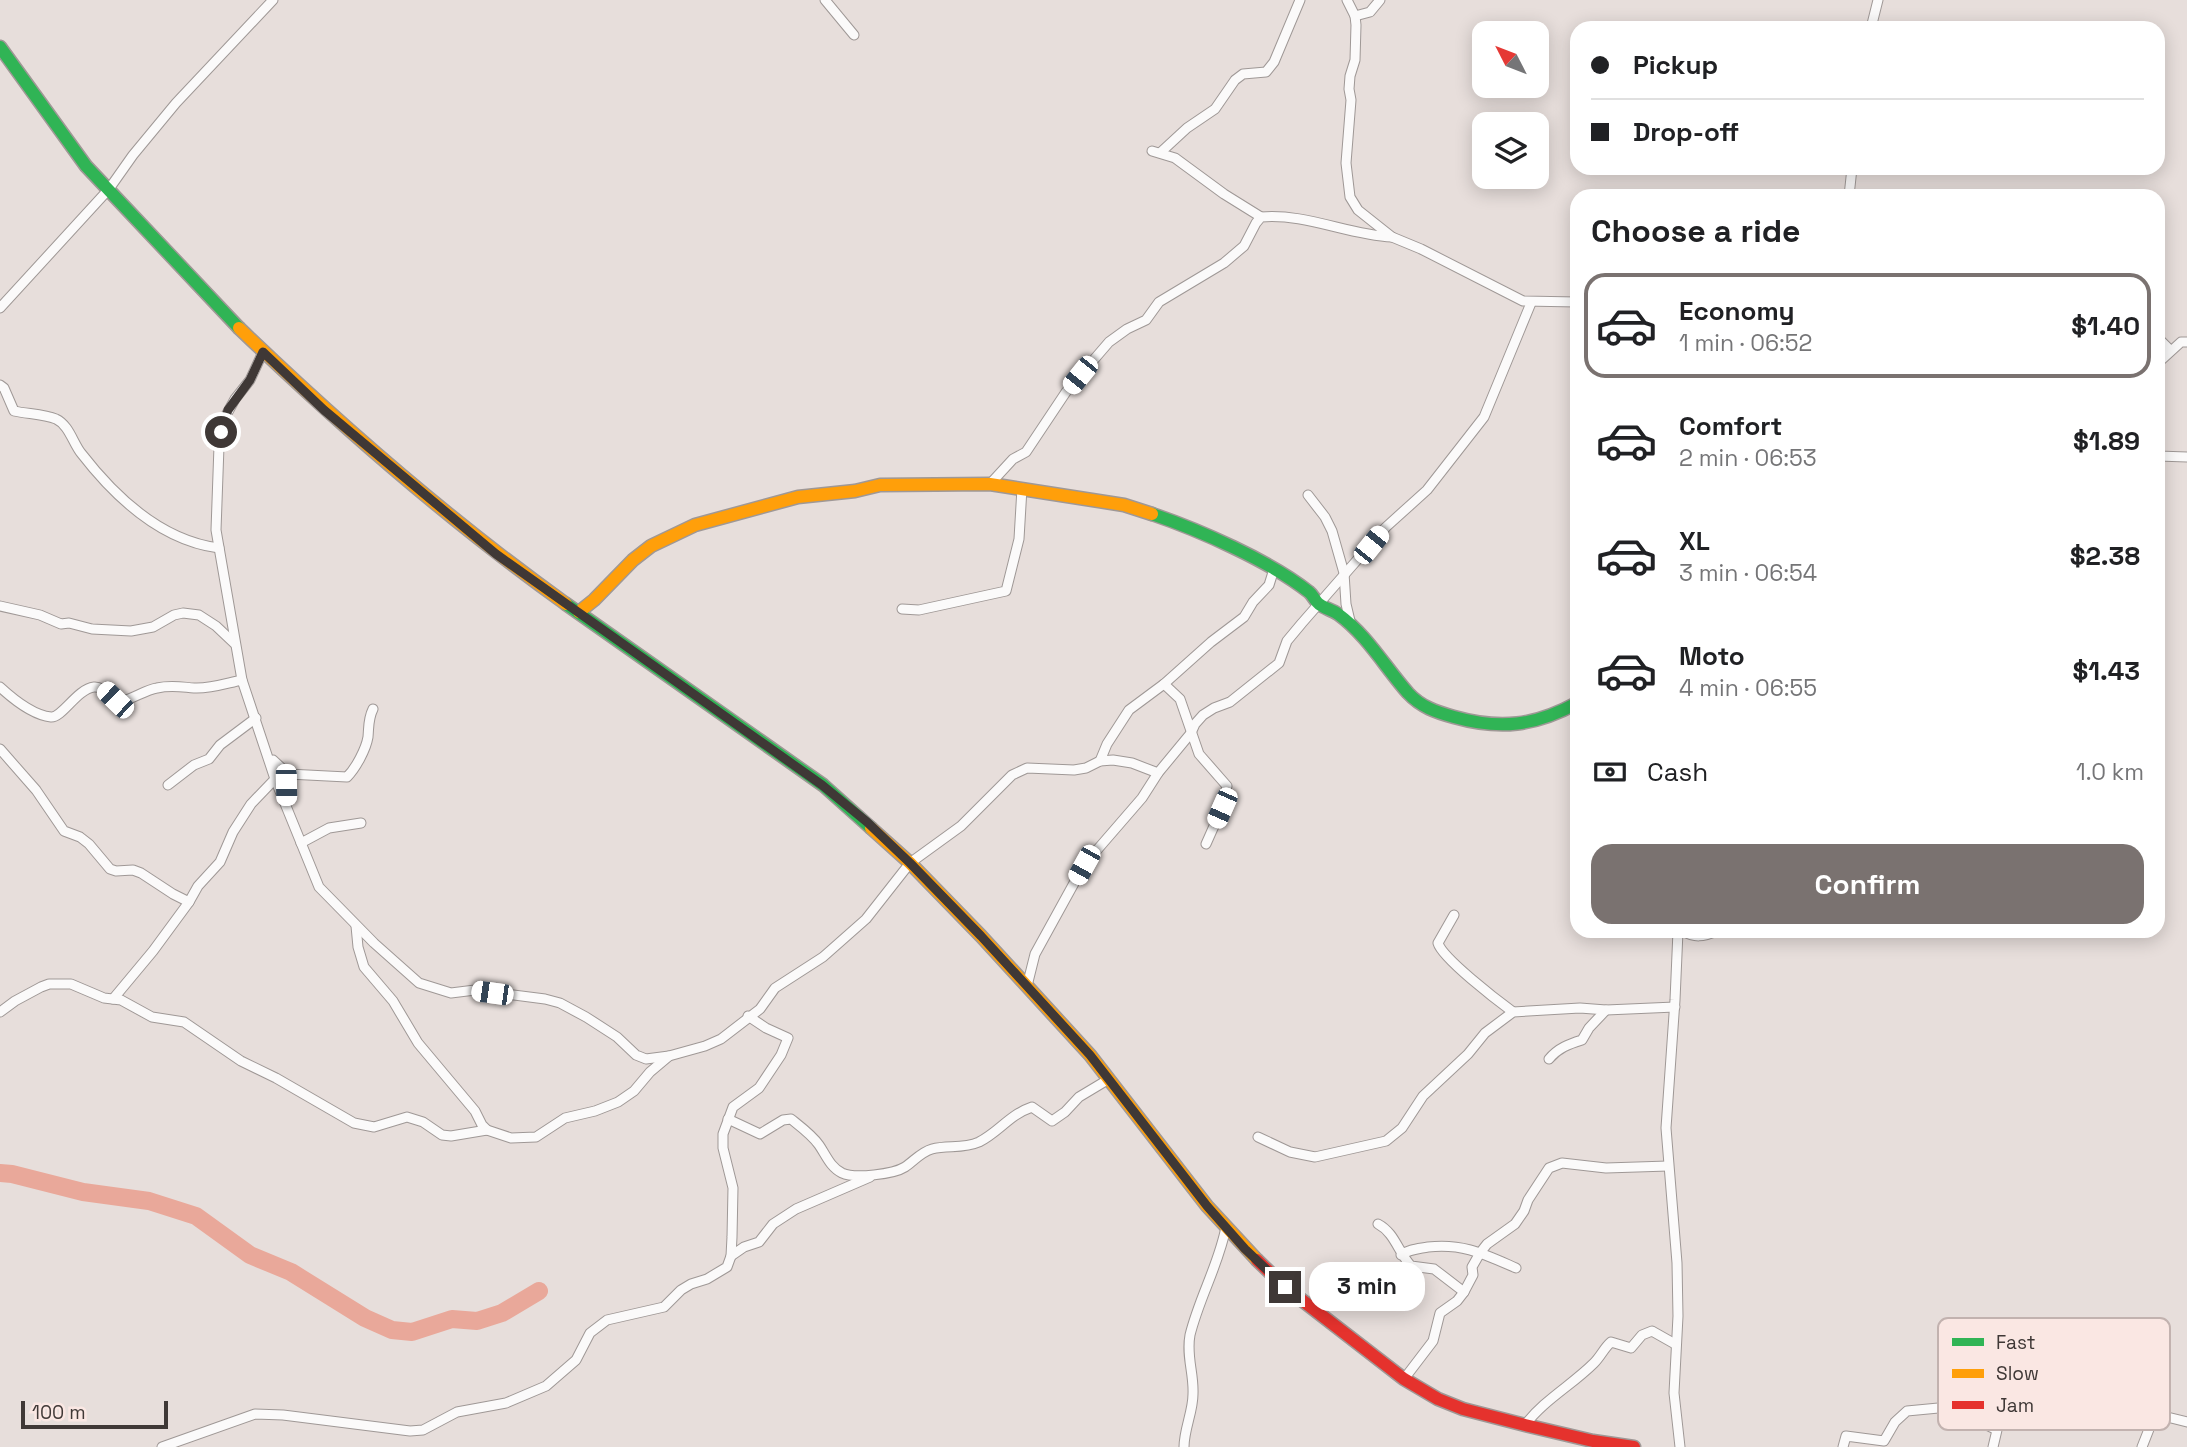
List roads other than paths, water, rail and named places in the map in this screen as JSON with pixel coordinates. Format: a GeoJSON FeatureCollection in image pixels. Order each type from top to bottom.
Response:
{"type":"FeatureCollection","features":[{"type":"Feature","properties":{"kind":"street"},"geometry":{"type":"LineString","coordinates":[[0,309],[109,189],[176,103],[273,0]]}},
{"type":"Feature","properties":{"kind":"street"},"geometry":{"type":"LineString","coordinates":[[825,0],[854,35]]}},
{"type":"Feature","properties":{"kind":"street"},"geometry":{"type":"LineString","coordinates":[[1300,0],[1274,62],[1266,72],[1243,74],[1235,80],[1215,109],[1156,152],[1182,162],[1224,194],[1261,217],[1330,224],[1368,236],[1392,237]]}},
{"type":"Feature","properties":{"kind":"street"},"geometry":{"type":"LineString","coordinates":[[1347,0],[1355,16],[1355,60],[1350,76],[1351,100],[1346,163],[1350,197],[1359,210],[1392,237],[1422,249],[1498,290],[1531,303],[1570,302]]}},
{"type":"Feature","properties":{"kind":"street"},"geometry":{"type":"LineString","coordinates":[[1355,16],[1370,12],[1380,0]]}},
{"type":"Feature","properties":{"kind":"street"},"geometry":{"type":"LineString","coordinates":[[1873,21],[1878,0]]}},
{"type":"Feature","properties":{"kind":"street"},"geometry":{"type":"LineString","coordinates":[[0,47],[75,152],[237,327],[324,410],[496,554],[822,785],[910,863],[1027,986],[1109,1079],[1207,1206],[1285,1287],[1404,1379],[1438,1399],[1462,1409],[1525,1425],[1593,1441],[1634,1447]]}},
{"type":"Feature","properties":{"kind":"street"},"geometry":{"type":"LineString","coordinates":[[990,484],[1013,459],[1026,452],[1066,392],[1109,342],[1146,320],[1159,302],[1224,263],[1244,246],[1261,217]]}},
{"type":"Feature","properties":{"kind":"street"},"geometry":{"type":"LineString","coordinates":[[1027,986],[1035,954],[1084,865],[1128,815],[1203,715],[1230,702],[1279,663],[1287,640],[1343,573],[1386,527],[1427,490],[1484,417],[1531,303]]}},
{"type":"Feature","properties":{"kind":"street"},"geometry":{"type":"LineString","coordinates":[[2165,355],[2181,342],[2187,342]]}},
{"type":"Feature","properties":{"kind":"street"},"geometry":{"type":"LineString","coordinates":[[2165,345],[2170,350]]}},
{"type":"Feature","properties":{"kind":"street"},"geometry":{"type":"LineString","coordinates":[[263,352],[250,380],[228,410],[221,432],[215,520],[242,680],[275,779],[319,887],[356,926],[419,983],[451,993],[475,990],[560,1003],[617,1037],[636,1055],[646,1059],[669,1056],[713,1043],[760,1009],[775,988],[823,957],[866,919],[910,863],[949,835],[982,806],[1003,782],[1022,769],[1074,770],[1100,761],[1132,763],[1158,773]]}},
{"type":"Feature","properties":{"kind":"street"},"geometry":{"type":"LineString","coordinates":[[0,385],[14,411],[56,419],[66,426],[75,445],[109,486],[151,522],[204,546],[219,548]]}},
{"type":"Feature","properties":{"kind":"street"},"geometry":{"type":"LineString","coordinates":[[2165,456],[2187,457]]}},
{"type":"Feature","properties":{"kind":"street"},"geometry":{"type":"LineString","coordinates":[[579,612],[651,546],[695,525],[798,497],[855,491],[880,485],[990,484],[1124,505],[1228,545],[1273,569],[1310,593],[1319,604],[1337,613],[1363,636],[1410,695],[1429,710],[1472,722],[1499,726],[1516,725],[1570,708]]}},
{"type":"Feature","properties":{"kind":"street"},"geometry":{"type":"LineString","coordinates":[[902,609],[919,610],[1006,591],[1019,539],[1022,488]]}},
{"type":"Feature","properties":{"kind":"street"},"geometry":{"type":"LineString","coordinates":[[1308,495],[1332,531],[1343,573],[1352,627]]}},
{"type":"Feature","properties":{"kind":"street"},"geometry":{"type":"LineString","coordinates":[[1100,761],[1107,744],[1129,710],[1244,617],[1269,585],[1273,569]]}},
{"type":"Feature","properties":{"kind":"street"},"geometry":{"type":"LineString","coordinates":[[0,606],[40,615],[61,624],[131,631],[153,627],[183,613],[199,615],[235,644]]}},
{"type":"Feature","properties":{"kind":"street"},"geometry":{"type":"LineString","coordinates":[[0,687],[25,706],[50,717],[57,716],[71,700],[93,687],[103,689],[115,700],[121,701],[155,688],[194,688],[242,680]]}},
{"type":"Feature","properties":{"kind":"street"},"geometry":{"type":"LineString","coordinates":[[1164,684],[1180,699],[1199,754],[1227,786],[1222,808],[1206,844]]}},
{"type":"Feature","properties":{"kind":"street"},"geometry":{"type":"LineString","coordinates":[[268,753],[288,774],[347,777],[368,738],[368,719],[373,709]]}},
{"type":"Feature","properties":{"kind":"street"},"geometry":{"type":"LineString","coordinates":[[168,785],[194,765],[209,759],[220,745],[256,718]]}},
{"type":"Feature","properties":{"kind":"street"},"geometry":{"type":"LineString","coordinates":[[1,748],[36,790],[64,831],[89,844],[110,869],[141,873],[190,902]]}},
{"type":"Feature","properties":{"kind":"street"},"geometry":{"type":"LineString","coordinates":[[286,803],[288,774]]}},
{"type":"Feature","properties":{"kind":"street"},"geometry":{"type":"LineString","coordinates":[[113,999],[190,902],[198,886],[220,862],[233,832],[251,804],[275,779]]}},
{"type":"Feature","properties":{"kind":"street"},"geometry":{"type":"LineString","coordinates":[[301,843],[329,828],[360,823]]}},
{"type":"Feature","properties":{"kind":"street"},"geometry":{"type":"LineString","coordinates":[[1454,915],[1438,943],[1439,948],[1513,1012]]}},
{"type":"Feature","properties":{"kind":"street"},"geometry":{"type":"LineString","coordinates":[[356,926],[364,967],[393,1001],[418,1042],[475,1111],[487,1130]]}},
{"type":"Feature","properties":{"kind":"street"},"geometry":{"type":"LineString","coordinates":[[1680,938],[1666,1128],[1677,1263],[1678,1316],[1674,1393],[1680,1447]]}},
{"type":"Feature","properties":{"kind":"street"},"geometry":{"type":"LineString","coordinates":[[0,1012],[15,1001],[49,984],[71,984],[104,998],[121,1000],[152,1017],[173,1019],[192,1026],[241,1061],[354,1123],[374,1127],[408,1117],[423,1122],[442,1135],[451,1136],[487,1130],[512,1138],[536,1137],[565,1118],[618,1102],[634,1091],[650,1072],[669,1056]]}},
{"type":"Feature","properties":{"kind":"street"},"geometry":{"type":"LineString","coordinates":[[1258,1138],[1290,1152],[1315,1157],[1386,1141],[1402,1128],[1423,1096],[1468,1054],[1485,1033],[1513,1012],[1675,1007]]}},
{"type":"Feature","properties":{"kind":"street"},"geometry":{"type":"LineString","coordinates":[[1549,1059],[1554,1052],[1582,1040],[1606,1010]]}},
{"type":"Feature","properties":{"kind":"street"},"geometry":{"type":"LineString","coordinates":[[162,1447],[255,1414],[410,1431],[423,1430],[457,1412],[506,1403],[546,1386],[576,1360],[590,1333],[607,1320],[664,1307],[681,1290],[719,1273],[727,1266],[731,1256],[733,1188],[723,1148],[723,1134],[733,1107],[759,1088],[788,1043],[786,1035],[766,1028],[748,1016]]}},
{"type":"Feature","properties":{"kind":"street"},"geometry":{"type":"LineString","coordinates":[[728,1119],[760,1134],[783,1120],[791,1119],[818,1144],[828,1160],[843,1173],[852,1176],[876,1174],[904,1168],[922,1153],[932,1149],[958,1148],[981,1141],[1018,1112],[1032,1107],[1052,1121],[1058,1119],[1079,1097],[1109,1079]]}},
{"type":"Feature","properties":{"kind":"street"},"geometry":{"type":"LineString","coordinates":[[1404,1379],[1433,1341],[1440,1313],[1457,1301],[1464,1292],[1474,1275],[1472,1267],[1480,1253],[1487,1244],[1515,1224],[1549,1168],[1570,1164],[1606,1168],[1668,1166]]}},
{"type":"Feature","properties":{"kind":"street"},"geometry":{"type":"LineString","coordinates":[[731,1256],[744,1247],[759,1242],[773,1224],[796,1209],[876,1174]]}},
{"type":"Feature","properties":{"kind":"street"},"geometry":{"type":"LineString","coordinates":[[1378,1224],[1392,1234],[1401,1255],[1411,1266],[1434,1269],[1464,1292]]}},
{"type":"Feature","properties":{"kind":"street"},"geometry":{"type":"LineString","coordinates":[[1184,1447],[1193,1397],[1189,1360],[1190,1337],[1203,1291],[1222,1247],[1226,1227]]}},
{"type":"Feature","properties":{"kind":"street"},"geometry":{"type":"LineString","coordinates":[[1401,1255],[1410,1249],[1446,1245],[1480,1253],[1516,1268]]}},
{"type":"Feature","properties":{"kind":"street"},"geometry":{"type":"LineString","coordinates":[[1525,1425],[1537,1409],[1596,1361],[1611,1342],[1631,1348],[1642,1335],[1652,1331],[1675,1345]]}},
{"type":"Feature","properties":{"kind":"street"},"geometry":{"type":"LineString","coordinates":[[1843,1447],[1846,1436],[1884,1441],[1895,1422],[1906,1411],[1938,1408]]}},
{"type":"Feature","properties":{"kind":"street"},"geometry":{"type":"LineString","coordinates":[[2170,1418],[2187,1422]]}},
{"type":"Feature","properties":{"kind":"street"},"geometry":{"type":"LineString","coordinates":[[2142,1447],[2149,1430]]}},
{"type":"Feature","properties":{"kind":"waterway"},"geometry":{"type":"LineString","coordinates":[[0,1173],[83,1192],[149,1201],[196,1216],[250,1255],[291,1272],[365,1318],[392,1330],[412,1332],[452,1319],[477,1321],[502,1313],[539,1291]]}}]}
